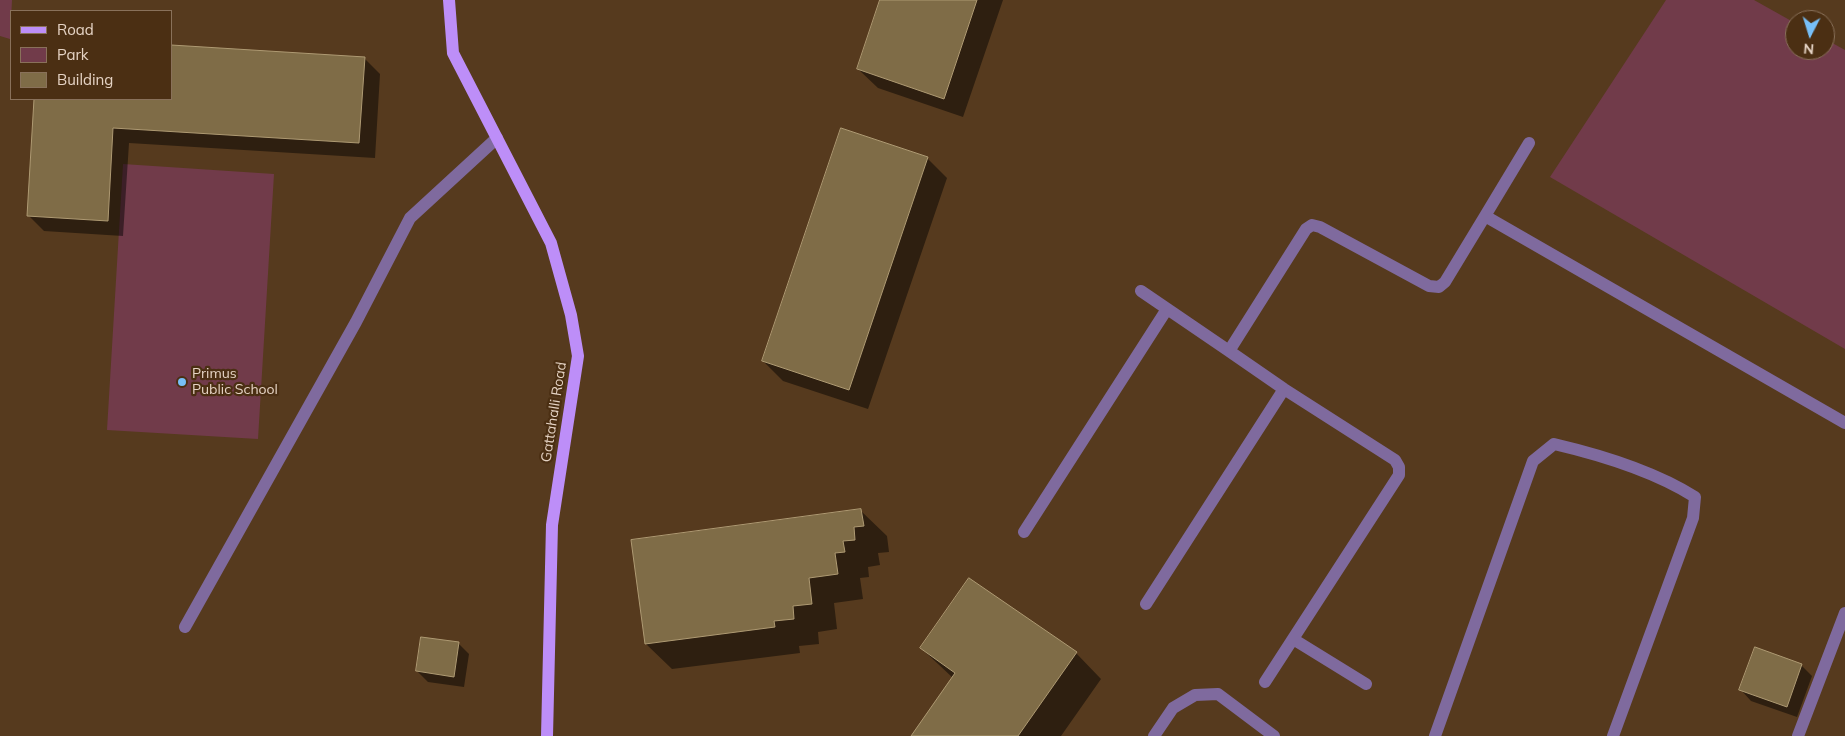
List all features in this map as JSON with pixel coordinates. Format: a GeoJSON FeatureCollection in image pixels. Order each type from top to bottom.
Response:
{"type":"FeatureCollection","features":[{"type":"Feature","properties":{"kind":"main road","name":"Gattahalli Road"},"geometry":{"type":"LineString","coordinates":[[448,0],[453,53],[552,243],[571,315],[578,356],[552,525],[547,736]]}},
{"type":"Feature","properties":{"kind":"street"},"geometry":{"type":"LineString","coordinates":[[185,627],[356,322],[410,218],[497,138]]}},
{"type":"Feature","properties":{"kind":"street"},"geometry":{"type":"LineString","coordinates":[[1229,350],[1306,229],[1312,225],[1320,227],[1429,286],[1439,287],[1445,282],[1529,143]]}},
{"type":"Feature","properties":{"kind":"street"},"geometry":{"type":"LineString","coordinates":[[1485,216],[1845,423]]}},
{"type":"Feature","properties":{"kind":"street"},"geometry":{"type":"LineString","coordinates":[[1141,291],[1284,389],[1395,460],[1399,467],[1399,475],[1265,682]]}},
{"type":"Feature","properties":{"kind":"street"},"geometry":{"type":"LineString","coordinates":[[1024,532],[1167,309]]}},
{"type":"Feature","properties":{"kind":"street"},"geometry":{"type":"LineString","coordinates":[[1146,604],[1284,389]]}},
{"type":"Feature","properties":{"kind":"street"},"geometry":{"type":"LineString","coordinates":[[1435,736],[1533,461],[1554,444],[1593,453],[1675,484],[1695,497],[1693,518],[1613,736]]}},
{"type":"Feature","properties":{"kind":"street"},"geometry":{"type":"LineString","coordinates":[[1798,736],[1845,613]]}},
{"type":"Feature","properties":{"kind":"street"},"geometry":{"type":"LineString","coordinates":[[1293,639],[1366,684]]}},
{"type":"Feature","properties":{"kind":"street"},"geometry":{"type":"LineString","coordinates":[[1154,736],[1173,708],[1195,695],[1218,694],[1274,736]]}},
{"type":"Feature","properties":{"kind":"green space"},"geometry":{"type":"Polygon","coordinates":[[[0,0],[12,0],[10,39],[0,36],[0,0]]]}},
{"type":"Feature","properties":{"kind":"green space"},"geometry":{"type":"Polygon","coordinates":[[[1666,0],[1754,0],[1785,17],[1785,60],[1835,60],[1835,44],[1845,50],[1845,349],[1550,177],[1666,0]]]}},
{"type":"Feature","properties":{"kind":"green space"},"geometry":{"type":"Polygon","coordinates":[[[123,164],[274,174],[258,439],[107,430],[123,164]]]}},
{"type":"Feature","properties":{"kind":"building"},"geometry":{"type":"Polygon","coordinates":[[[880,0],[977,0],[944,99],[857,69],[880,0]]]}},
{"type":"Feature","properties":{"kind":"building"},"geometry":{"type":"Polygon","coordinates":[[[172,45],[365,57],[359,143],[113,128],[108,221],[27,216],[34,100],[172,100],[172,45]]]}},
{"type":"Feature","properties":{"kind":"building"},"geometry":{"type":"Polygon","coordinates":[[[841,128],[928,157],[849,390],[762,361],[841,128]]]}},
{"type":"Feature","properties":{"kind":"building"},"geometry":{"type":"Polygon","coordinates":[[[861,509],[864,526],[854,527],[855,540],[843,541],[845,552],[835,553],[838,574],[809,578],[812,604],[793,606],[794,619],[774,621],[775,627],[645,644],[631,540],[861,509]]]}},
{"type":"Feature","properties":{"kind":"building"},"geometry":{"type":"Polygon","coordinates":[[[969,578],[1077,652],[1018,736],[911,736],[955,673],[920,648],[969,578]]]}},
{"type":"Feature","properties":{"kind":"building"},"geometry":{"type":"Polygon","coordinates":[[[421,637],[459,642],[454,677],[416,671],[421,637]]]}},
{"type":"Feature","properties":{"kind":"building"},"geometry":{"type":"Polygon","coordinates":[[[1755,647],[1802,664],[1787,707],[1739,690],[1755,647]]]}},
{"type":"Feature","properties":{"kind":"place","name":"Primus Public School"},"geometry":{"type":"Point","coordinates":[182,382]}}]}
